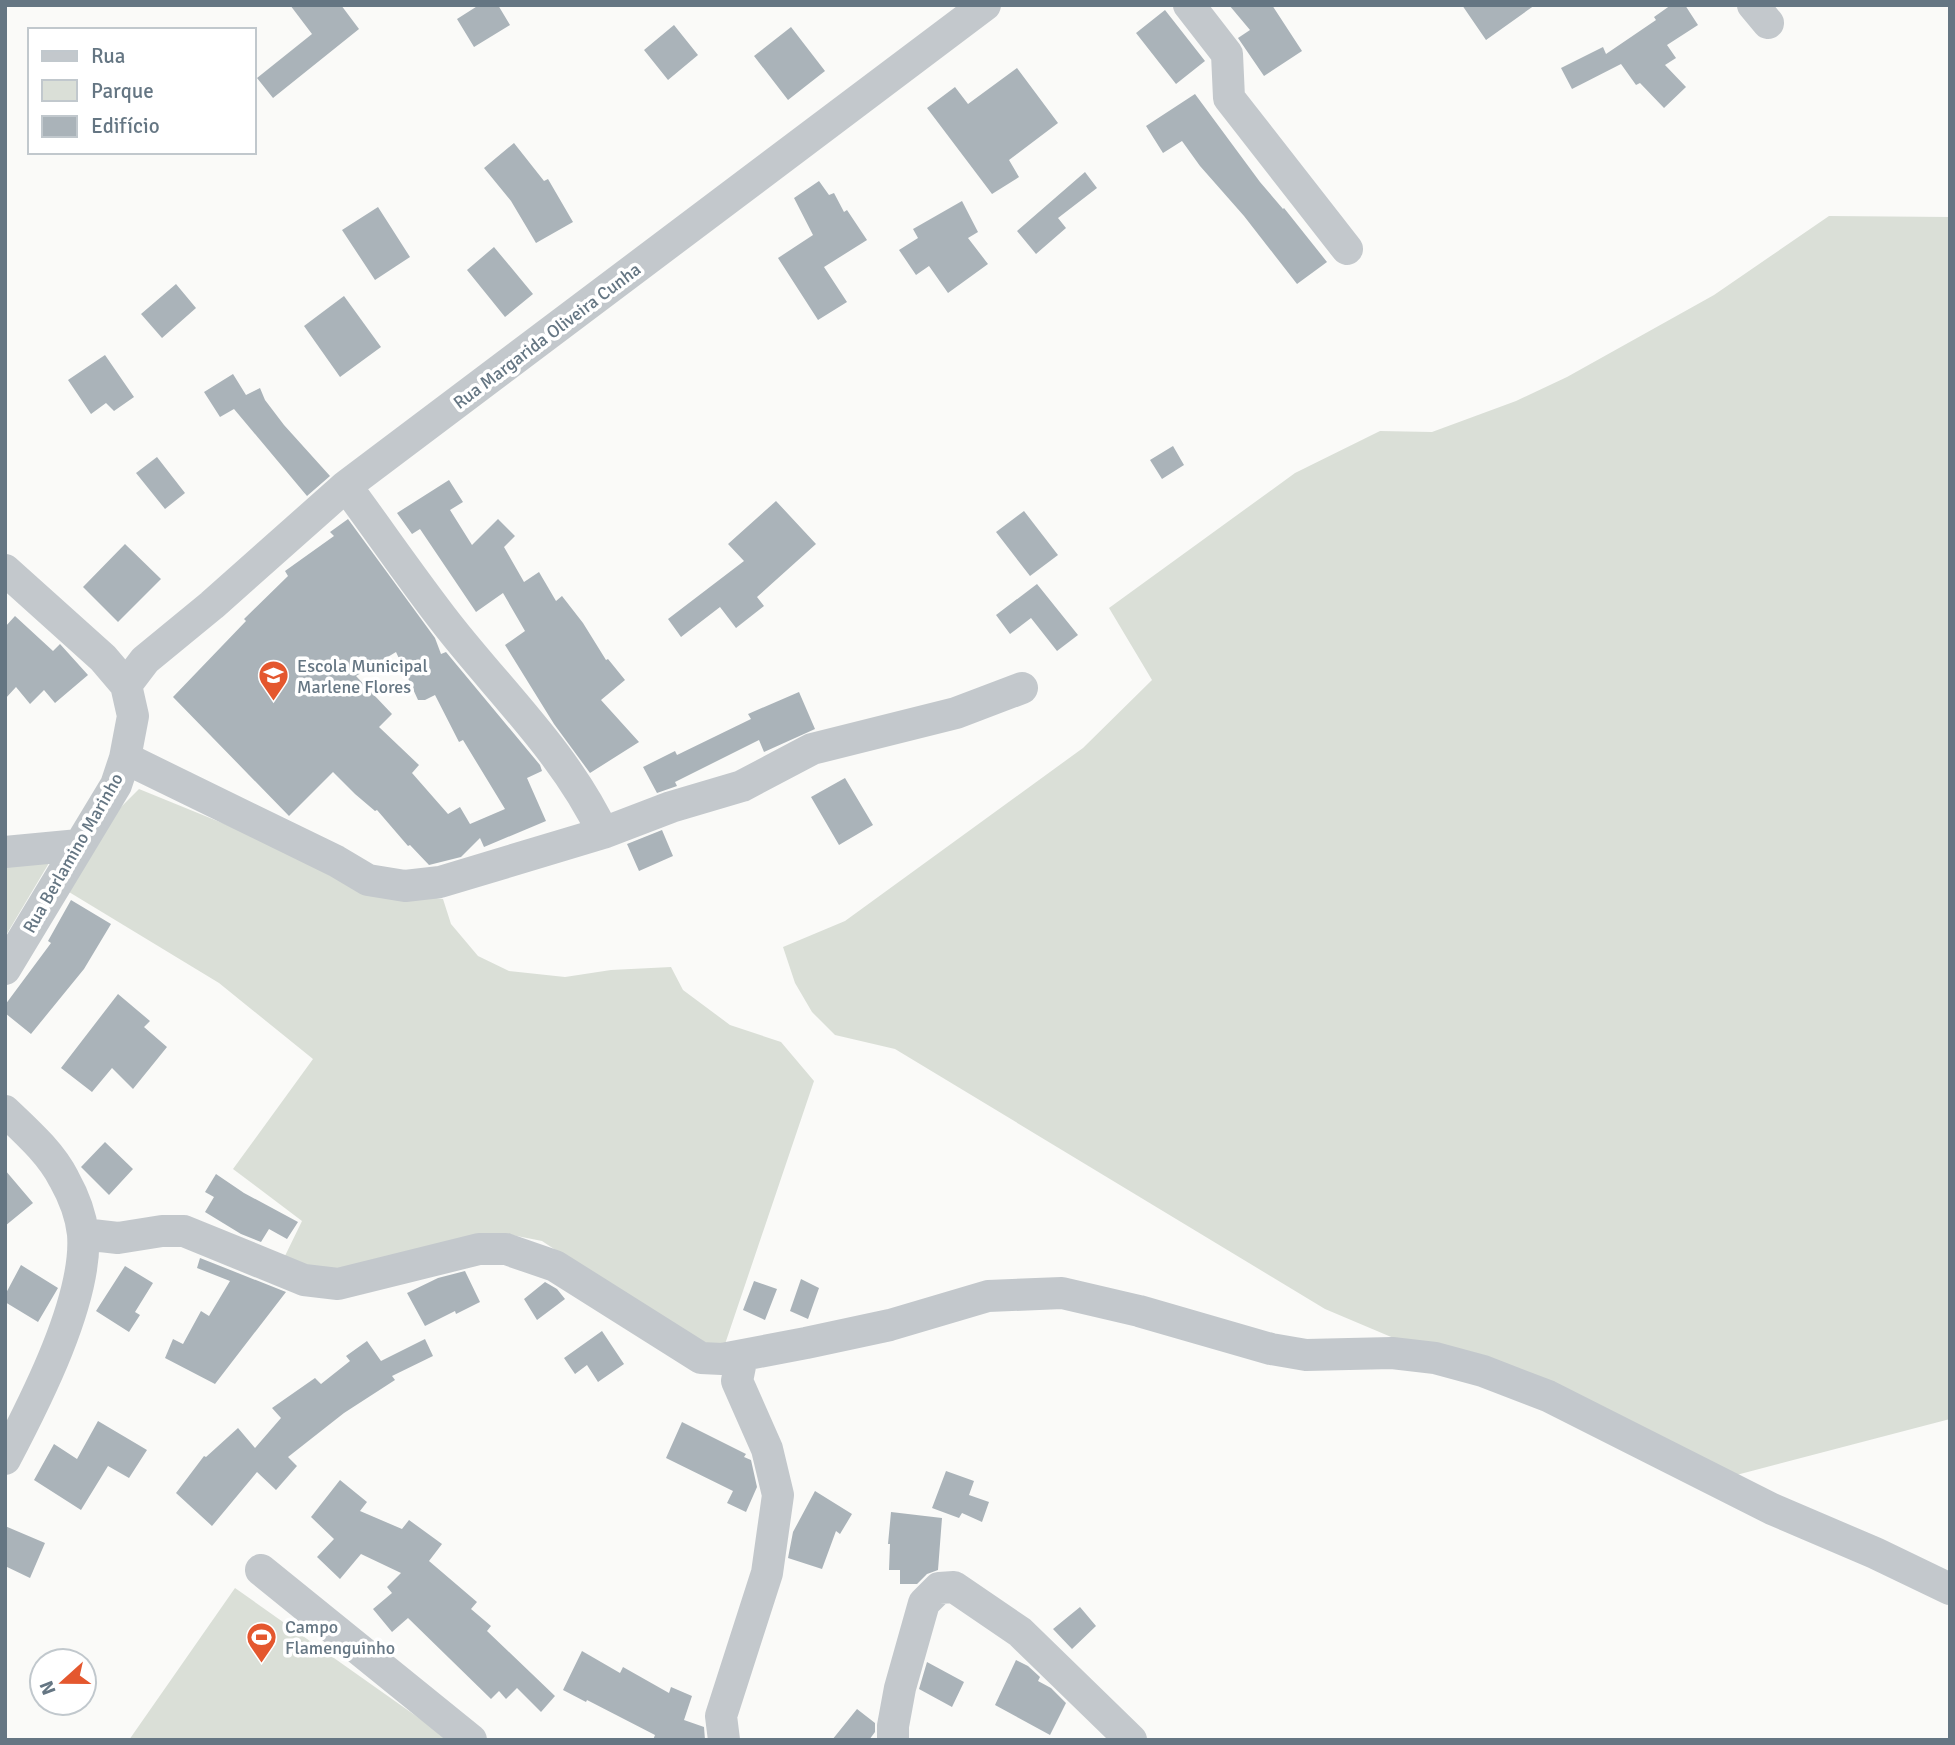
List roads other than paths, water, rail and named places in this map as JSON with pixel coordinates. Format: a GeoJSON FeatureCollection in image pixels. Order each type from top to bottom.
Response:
{"type":"FeatureCollection","features":[{"type":"Feature","properties":{"kind":"street"},"geometry":{"type":"LineString","coordinates":[[1189,5],[1227,54],[1229,98],[1347,249]]}},
{"type":"Feature","properties":{"kind":"street","name":"Rua Margarida Oliveira Cunha"},"geometry":{"type":"LineString","coordinates":[[125,684],[145,660],[212,605],[346,486],[966,11]]}},
{"type":"Feature","properties":{"kind":"street"},"geometry":{"type":"LineString","coordinates":[[346,486],[447,624],[548,746],[592,809],[603,833]]}},
{"type":"Feature","properties":{"kind":"street","name":"Rua Berlamino Marinho"},"geometry":{"type":"LineString","coordinates":[[5,570],[103,658],[125,684],[133,716],[125,758],[116,785],[5,969]]}},
{"type":"Feature","properties":{"kind":"street"},"geometry":{"type":"LineString","coordinates":[[125,758],[336,861],[368,880],[405,886],[440,882],[603,833],[671,807],[742,786],[812,749],[956,713],[1022,688]]}},
{"type":"Feature","properties":{"kind":"street"},"geometry":{"type":"LineString","coordinates":[[5,852],[79,845]]}},
{"type":"Feature","properties":{"kind":"street"},"geometry":{"type":"LineString","coordinates":[[5,1111],[45,1151],[64,1177],[75,1203],[83,1234],[81,1263],[70,1312],[51,1363],[5,1459]]}},
{"type":"Feature","properties":{"kind":"street"},"geometry":{"type":"LineString","coordinates":[[83,1234],[118,1238],[162,1231],[184,1231],[304,1280],[338,1284],[479,1250],[506,1250],[555,1266],[701,1358],[742,1356],[890,1325],[988,1296],[1062,1293],[1139,1311],[1271,1349],[1306,1354],[1392,1353],[1435,1358],[1483,1371],[1548,1396],[1772,1509],[1950,1589]]}},
{"type":"Feature","properties":{"kind":"street"},"geometry":{"type":"LineString","coordinates":[[724,1740],[721,1716],[767,1573],[778,1495],[767,1449],[737,1381],[742,1356]]}},
{"type":"Feature","properties":{"kind":"street"},"geometry":{"type":"LineString","coordinates":[[261,1570],[471,1740]]}},
{"type":"Feature","properties":{"kind":"street"},"geometry":{"type":"LineString","coordinates":[[893,1740],[900,1688],[925,1603],[939,1588],[954,1587],[1020,1632],[1132,1740]]}},
{"type":"Feature","properties":{"kind":"place","name":"Escola Municipal Marlene Flores"},"geometry":{"type":"Point","coordinates":[274,703]}},
{"type":"Feature","properties":{"kind":"place","name":"Campo Flamenguinho"},"geometry":{"type":"Point","coordinates":[262,1664]}}]}
